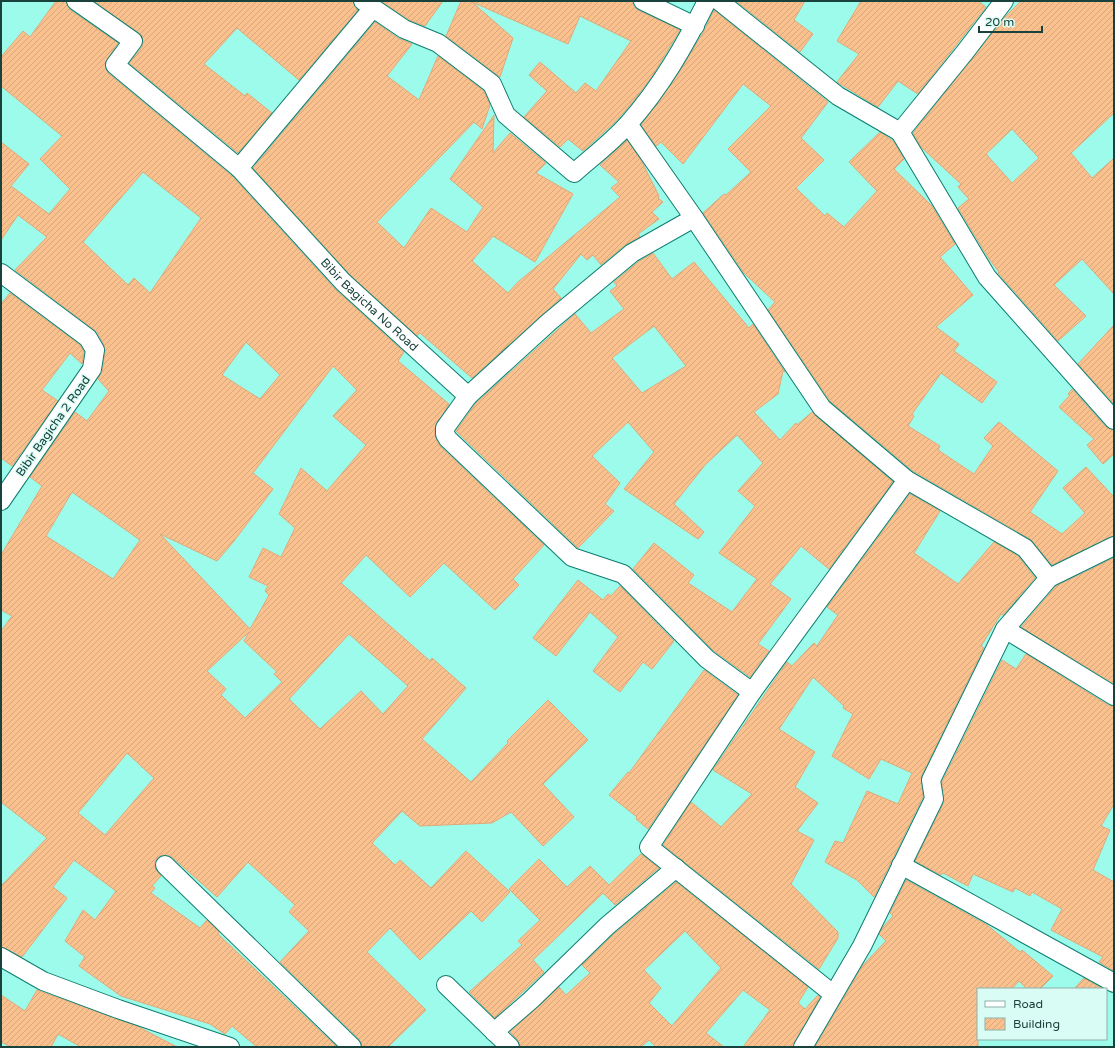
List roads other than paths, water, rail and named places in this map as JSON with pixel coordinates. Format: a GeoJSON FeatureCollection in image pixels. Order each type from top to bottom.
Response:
{"type":"FeatureCollection","features":[{"type":"Feature","properties":{"kind":"street","name":"Bibir Bagicha No Road"},"geometry":{"type":"LineString","coordinates":[[76,1],[133,41],[115,65],[239,168],[343,282],[468,396]]}},
{"type":"Feature","properties":{"kind":"street"},"geometry":{"type":"LineString","coordinates":[[643,1],[695,26]]}},
{"type":"Feature","properties":{"kind":"street"},"geometry":{"type":"LineString","coordinates":[[239,168],[368,5],[404,30],[438,43],[492,84],[506,115],[574,173],[628,124],[663,81],[695,26],[707,1]]}},
{"type":"Feature","properties":{"kind":"street"},"geometry":{"type":"LineString","coordinates":[[719,1],[838,96],[900,132],[988,277],[1114,420]]}},
{"type":"Feature","properties":{"kind":"street"},"geometry":{"type":"LineString","coordinates":[[900,132],[1004,1]]}},
{"type":"Feature","properties":{"kind":"street"},"geometry":{"type":"LineString","coordinates":[[628,124],[694,218],[822,408],[907,480],[1025,548],[1050,578]]}},
{"type":"Feature","properties":{"kind":"street"},"geometry":{"type":"LineString","coordinates":[[694,218],[632,253],[549,322],[468,396],[445,428],[445,434],[448,439],[572,557],[623,574],[707,659],[752,692]]}},
{"type":"Feature","properties":{"kind":"street","name":"Bibir Bagicha 2 Road"},"geometry":{"type":"LineString","coordinates":[[1,274],[88,338],[95,350],[92,369],[1,501]]}},
{"type":"Feature","properties":{"kind":"street"},"geometry":{"type":"LineString","coordinates":[[833,994],[649,847],[752,692],[907,480]]}},
{"type":"Feature","properties":{"kind":"street"},"geometry":{"type":"LineString","coordinates":[[803,1047],[862,946],[934,799],[931,780],[1006,629],[1050,578],[1114,546]]}},
{"type":"Feature","properties":{"kind":"street"},"geometry":{"type":"LineString","coordinates":[[1006,629],[1114,696]]}},
{"type":"Feature","properties":{"kind":"street"},"geometry":{"type":"LineString","coordinates":[[164,865],[351,1047]]}},
{"type":"Feature","properties":{"kind":"street"},"geometry":{"type":"LineString","coordinates":[[901,865],[1114,983]]}},
{"type":"Feature","properties":{"kind":"street"},"geometry":{"type":"LineString","coordinates":[[494,1032],[531,1000],[606,926],[676,868]]}},
{"type":"Feature","properties":{"kind":"street"},"geometry":{"type":"LineString","coordinates":[[1,958],[43,981],[118,1009],[230,1047]]}},
{"type":"Feature","properties":{"kind":"street"},"geometry":{"type":"LineString","coordinates":[[446,985],[510,1047]]}}]}
